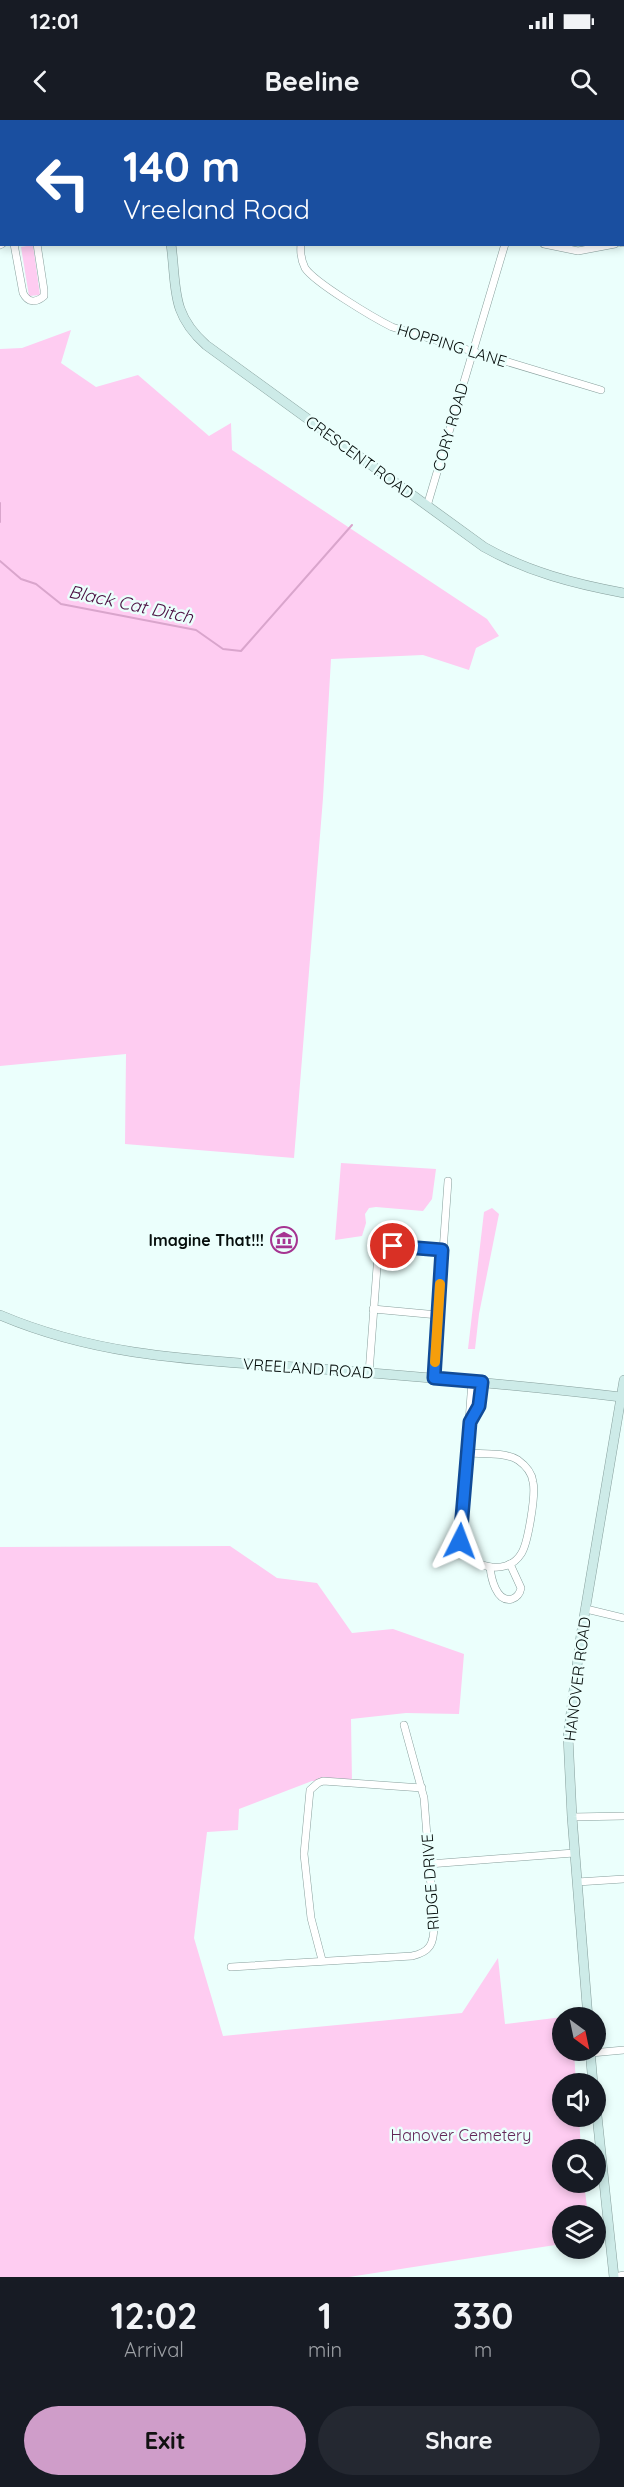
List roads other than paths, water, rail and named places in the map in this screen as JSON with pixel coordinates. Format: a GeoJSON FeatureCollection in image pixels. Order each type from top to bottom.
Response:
{"type":"FeatureCollection","features":[{"type":"Feature","properties":{"kind":"street"},"geometry":{"type":"LineString","coordinates":[[14,246],[23,293],[31,301],[39,300],[44,296],[37,246]]}},
{"type":"Feature","properties":{"kind":"street","name":"CRESCENT ROAD"},"geometry":{"type":"LineString","coordinates":[[171,246],[179,310],[195,335],[484,547],[523,566],[569,582],[624,593]]}},
{"type":"Feature","properties":{"kind":"street","name":"HOPPING LANE"},"geometry":{"type":"LineString","coordinates":[[301,246],[301,258],[308,272],[370,316],[412,335],[601,390]]}},
{"type":"Feature","properties":{"kind":"street","name":"CORY ROAD"},"geometry":{"type":"LineString","coordinates":[[427,506],[504,246]]}},
{"type":"Feature","properties":{"kind":"street"},"geometry":{"type":"LineString","coordinates":[[554,246],[578,251],[601,246]]}},
{"type":"Feature","properties":{"kind":"street"},"geometry":{"type":"LineString","coordinates":[[434,1378],[448,1181]]}},
{"type":"Feature","properties":{"kind":"street"},"geometry":{"type":"LineString","coordinates":[[369,1373],[376,1259],[382,1250],[393,1246],[442,1250]]}},
{"type":"Feature","properties":{"kind":"street"},"geometry":{"type":"LineString","coordinates":[[373,1310],[438,1315]]}},
{"type":"Feature","properties":{"kind":"street","name":"VREELAND ROAD"},"geometry":{"type":"LineString","coordinates":[[0,1315],[70,1340],[161,1357],[434,1378],[621,1397]]}},
{"type":"Feature","properties":{"kind":"street","name":"HANOVER ROAD"},"geometry":{"type":"LineString","coordinates":[[587,2007],[574,1853],[568,1736],[586,1608],[624,1380]]}},
{"type":"Feature","properties":{"kind":"street"},"geometry":{"type":"LineString","coordinates":[[468,1453],[511,1457],[523,1464],[533,1479],[534,1493],[525,1544],[521,1555],[510,1564],[490,1567],[470,1559],[465,1554],[460,1541],[470,1422],[477,1382]]}},
{"type":"Feature","properties":{"kind":"street"},"geometry":{"type":"LineString","coordinates":[[490,1567],[493,1582],[500,1594],[504,1598],[512,1599],[518,1595],[521,1588],[510,1564]]}},
{"type":"Feature","properties":{"kind":"street"},"geometry":{"type":"LineString","coordinates":[[586,1608],[624,1618]]}},
{"type":"Feature","properties":{"kind":"street","name":"RIDGE DRIVE"},"geometry":{"type":"LineString","coordinates":[[231,1967],[412,1956],[430,1947],[434,1938],[434,1926],[422,1788],[404,1725]]}},
{"type":"Feature","properties":{"kind":"street"},"geometry":{"type":"LineString","coordinates":[[322,1960],[311,1918],[304,1854],[310,1790],[323,1781],[422,1788]]}},
{"type":"Feature","properties":{"kind":"street"},"geometry":{"type":"LineString","coordinates":[[572,1817],[624,1816]]}},
{"type":"Feature","properties":{"kind":"street"},"geometry":{"type":"LineString","coordinates":[[429,1864],[574,1853]]}},
{"type":"Feature","properties":{"kind":"street"},"geometry":{"type":"LineString","coordinates":[[577,1882],[624,1879]]}},
{"type":"Feature","properties":{"kind":"street"},"geometry":{"type":"LineString","coordinates":[[606,2051],[624,2050]]}},
{"type":"Feature","properties":{"kind":"street"},"geometry":{"type":"LineString","coordinates":[[598,2127],[614,2277],[624,2275]]}},
{"type":"Feature","properties":{"kind":"waterway","name":"Black Cat Ditch"},"geometry":{"type":"LineString","coordinates":[[0,503],[0,522]]}},
{"type":"Feature","properties":{"kind":"waterway","name":"Black Cat Ditch"},"geometry":{"type":"LineString","coordinates":[[0,561],[21,579],[36,584],[61,604],[196,630],[223,649],[241,651],[352,525]]}},
{"type":"Feature","properties":{"kind":"place","name":"Imagine That!!!"},"geometry":{"type":"Point","coordinates":[284,1240]}},
{"type":"Feature","properties":{"kind":"park label","name":"Hanover Cemetery"},"geometry":{"type":"Point","coordinates":[461,2135]}}]}
